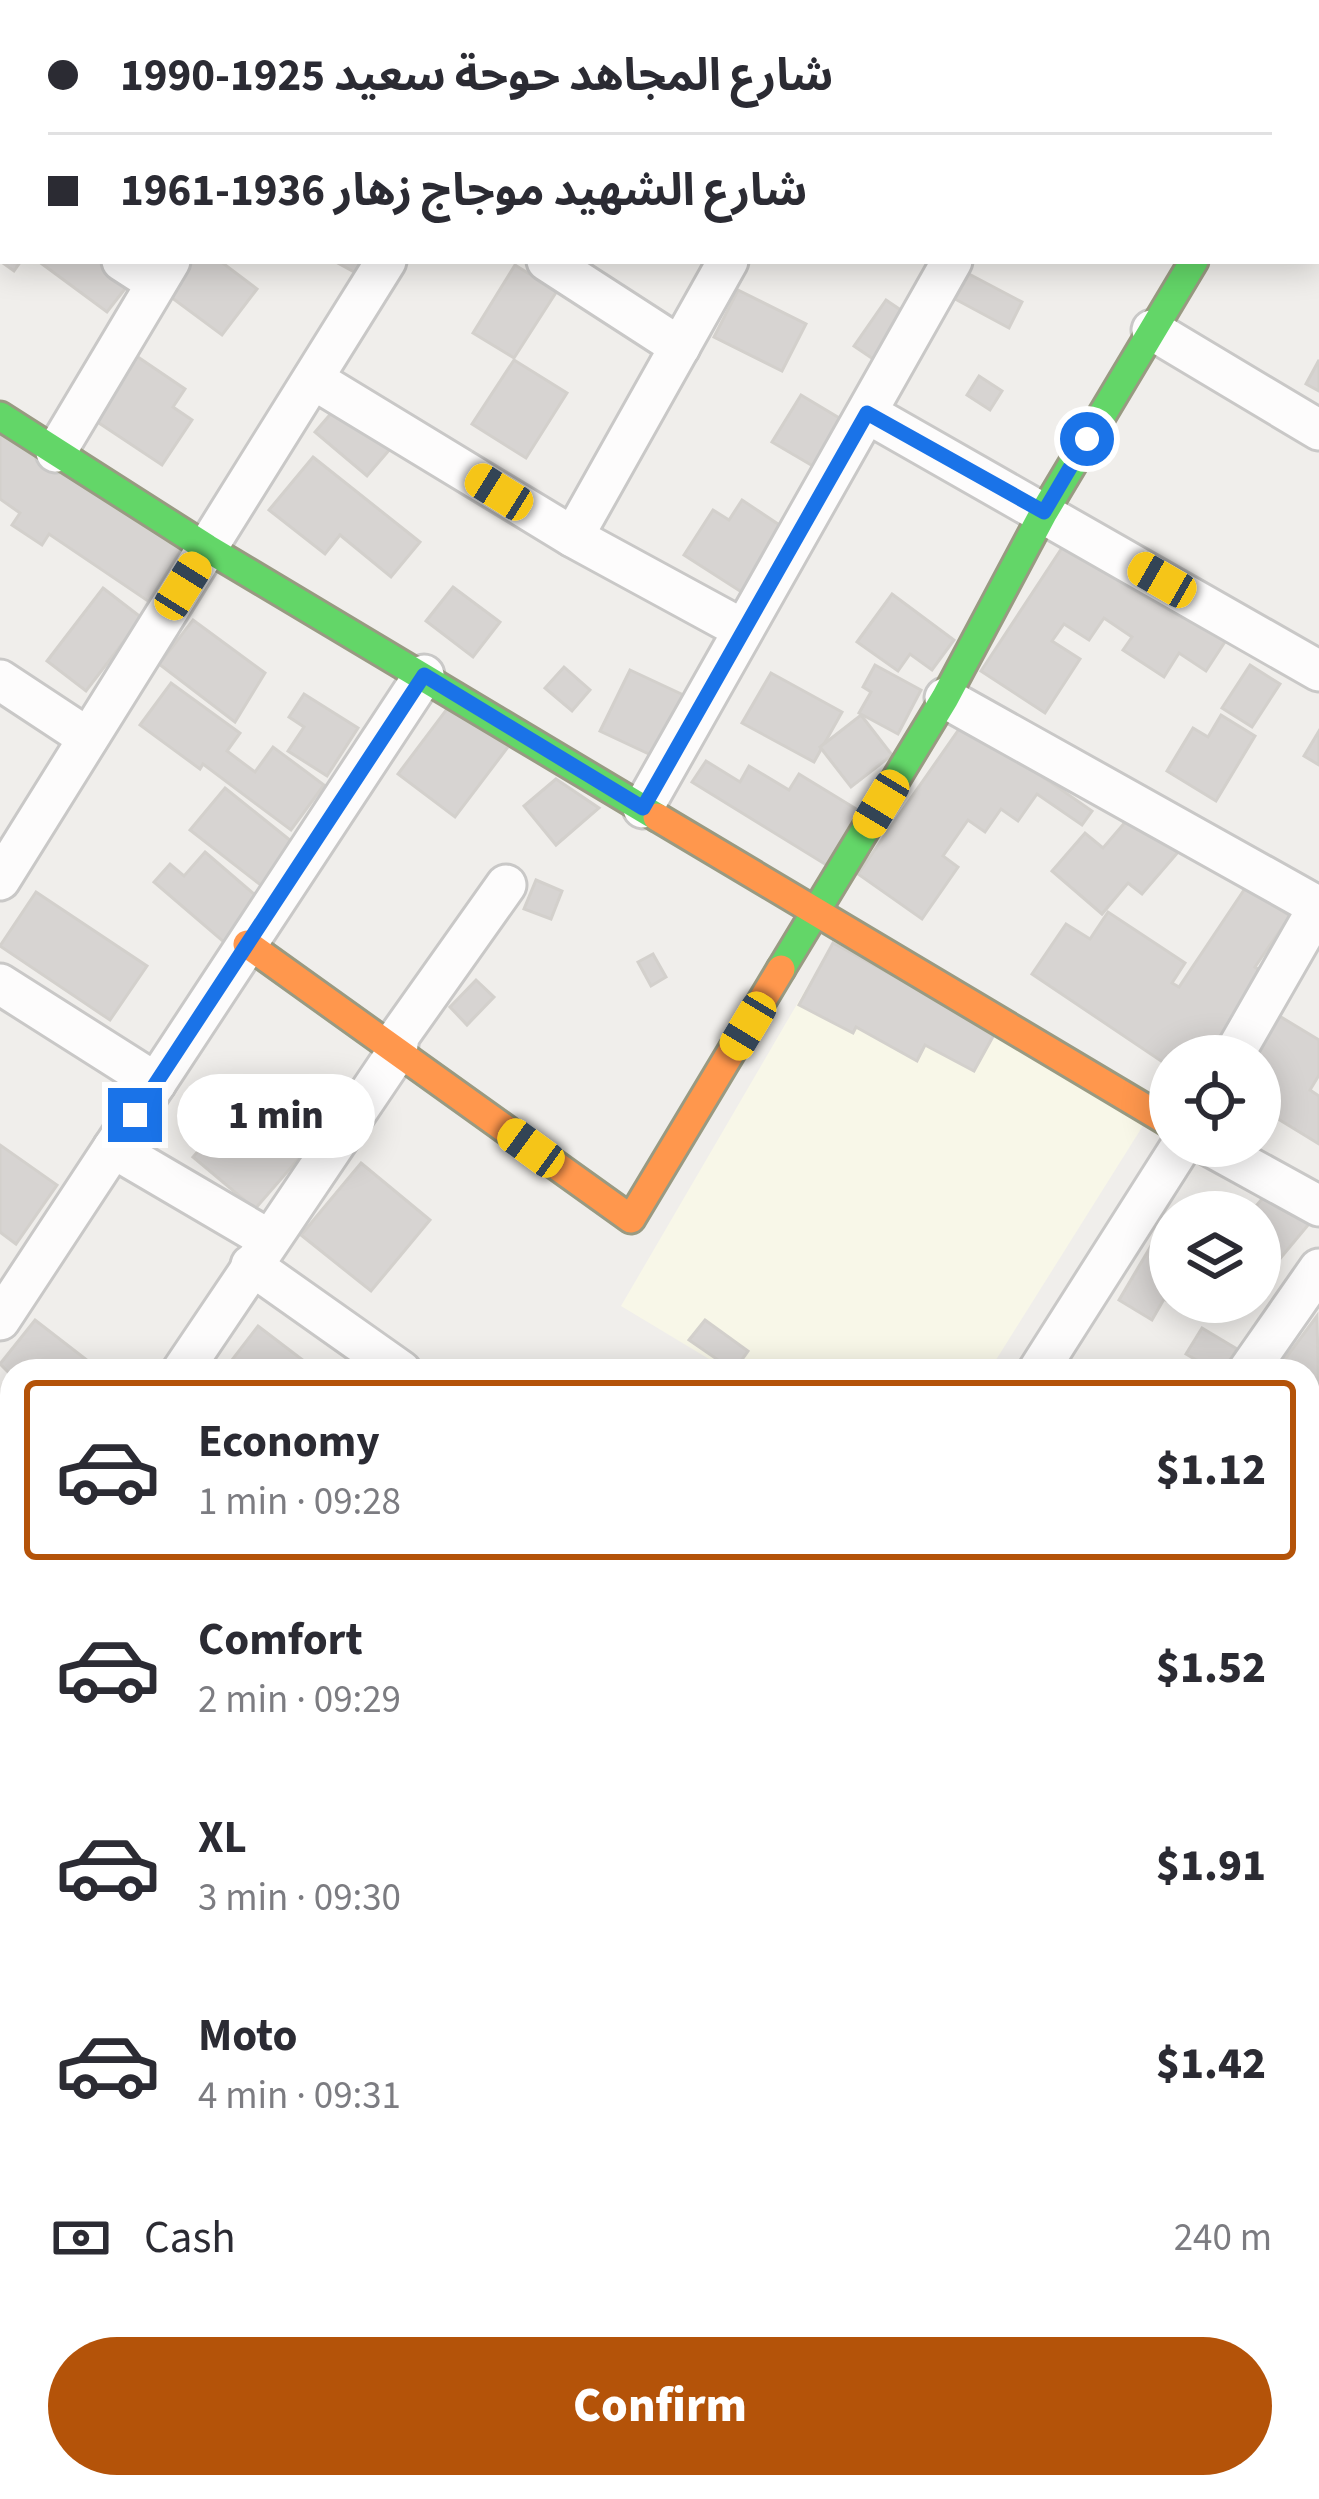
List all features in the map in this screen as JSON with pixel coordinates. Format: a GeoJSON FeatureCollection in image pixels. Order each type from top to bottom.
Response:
{"type":"FeatureCollection","features":[{"type":"Feature","properties":{"kind":"street"},"geometry":{"type":"LineString","coordinates":[[56,452],[163,272],[133,264]]}},
{"type":"Feature","properties":{"kind":"street"},"geometry":{"type":"LineString","coordinates":[[0,880],[384,264]]}},
{"type":"Feature","properties":{"kind":"street"},"geometry":{"type":"LineString","coordinates":[[552,264],[680,347]]}},
{"type":"Feature","properties":{"kind":"street"},"geometry":{"type":"LineString","coordinates":[[573,538],[726,264]]}},
{"type":"Feature","properties":{"kind":"street"},"geometry":{"type":"LineString","coordinates":[[643,808],[950,264]]}},
{"type":"Feature","properties":{"kind":"street"},"geometry":{"type":"LineString","coordinates":[[247,944],[632,1220],[945,698],[1044,512],[1192,264]]}},
{"type":"Feature","properties":{"kind":"street"},"geometry":{"type":"LineString","coordinates":[[1151,330],[1319,430]]}},
{"type":"Feature","properties":{"kind":"street"},"geometry":{"type":"LineString","coordinates":[[313,379],[573,538],[742,629]]}},
{"type":"Feature","properties":{"kind":"street"},"geometry":{"type":"LineString","coordinates":[[867,413],[1319,671]]}},
{"type":"Feature","properties":{"kind":"street"},"geometry":{"type":"LineString","coordinates":[[0,416],[207,548],[1149,1110]]}},
{"type":"Feature","properties":{"kind":"street"},"geometry":{"type":"LineString","coordinates":[[6,1299],[113,1148],[424,675]]}},
{"type":"Feature","properties":{"kind":"street"},"geometry":{"type":"LineString","coordinates":[[0,680],[88,738]]}},
{"type":"Feature","properties":{"kind":"street"},"geometry":{"type":"LineString","coordinates":[[945,698],[1319,907],[1245,1035]]}},
{"type":"Feature","properties":{"kind":"street"},"geometry":{"type":"LineString","coordinates":[[190,1359],[397,1052],[399,1036],[506,885]]}},
{"type":"Feature","properties":{"kind":"street"},"geometry":{"type":"LineString","coordinates":[[0,984],[156,1082]]}},
{"type":"Feature","properties":{"kind":"street"},"geometry":{"type":"LineString","coordinates":[[113,1148],[259,1252],[387,1359]]}},
{"type":"Feature","properties":{"kind":"street"},"geometry":{"type":"LineString","coordinates":[[1046,1359],[1167,1167]]}},
{"type":"Feature","properties":{"kind":"street"},"geometry":{"type":"LineString","coordinates":[[1248,1167],[1319,1206]]}},
{"type":"Feature","properties":{"kind":"street"},"geometry":{"type":"LineString","coordinates":[[1257,1359],[1319,1269]]}},
{"type":"Feature","properties":{"kind":"shaded area"},"geometry":{"type":"Polygon","coordinates":[[[835,939],[1144,1124],[997,1359],[709,1359],[621,1306],[835,939]]]}},
{"type":"Feature","properties":{"kind":"building"},"geometry":{"type":"Polygon","coordinates":[[[42,264],[119,264],[135,276],[107,312],[42,264]]]}},
{"type":"Feature","properties":{"kind":"building"},"geometry":{"type":"Polygon","coordinates":[[[185,264],[224,264],[257,289],[222,335],[164,292],[185,264]]]}},
{"type":"Feature","properties":{"kind":"building"},"geometry":{"type":"Polygon","coordinates":[[[340,264],[375,264],[367,279],[340,264]]]}},
{"type":"Feature","properties":{"kind":"building"},"geometry":{"type":"Polygon","coordinates":[[[515,265],[557,291],[514,358],[473,333],[515,265]]]}},
{"type":"Feature","properties":{"kind":"building"},"geometry":{"type":"Polygon","coordinates":[[[969,274],[1022,302],[1009,328],[955,299],[969,274]]]}},
{"type":"Feature","properties":{"kind":"building"},"geometry":{"type":"Polygon","coordinates":[[[738,290],[806,324],[782,371],[714,337],[738,290]]]}},
{"type":"Feature","properties":{"kind":"building"},"geometry":{"type":"Polygon","coordinates":[[[886,300],[908,315],[876,361],[854,346],[886,300]]]}},
{"type":"Feature","properties":{"kind":"building"},"geometry":{"type":"Polygon","coordinates":[[[132,353],[185,389],[173,407],[192,420],[162,465],[90,417],[132,353]]]}},
{"type":"Feature","properties":{"kind":"building"},"geometry":{"type":"Polygon","coordinates":[[[514,360],[567,393],[526,458],[472,424],[514,360]]]}},
{"type":"Feature","properties":{"kind":"building"},"geometry":{"type":"Polygon","coordinates":[[[1319,360],[1319,391],[1306,384],[1319,360]]]}},
{"type":"Feature","properties":{"kind":"building"},"geometry":{"type":"Polygon","coordinates":[[[979,376],[1002,391],[990,410],[967,395],[979,376]]]}},
{"type":"Feature","properties":{"kind":"building"},"geometry":{"type":"Polygon","coordinates":[[[351,390],[403,434],[367,476],[315,432],[351,390]]]}},
{"type":"Feature","properties":{"kind":"building"},"geometry":{"type":"Polygon","coordinates":[[[801,395],[846,422],[818,469],[772,442],[801,395]]]}},
{"type":"Feature","properties":{"kind":"building"},"geometry":{"type":"Polygon","coordinates":[[[0,416],[191,545],[151,603],[49,534],[42,545],[12,525],[20,513],[0,499],[0,416]]]}},
{"type":"Feature","properties":{"kind":"building"},"geometry":{"type":"Polygon","coordinates":[[[313,457],[420,542],[391,577],[340,535],[325,554],[269,510],[313,457]]]}},
{"type":"Feature","properties":{"kind":"building"},"geometry":{"type":"Polygon","coordinates":[[[742,500],[784,528],[743,593],[684,555],[713,510],[729,520],[742,500]]]}},
{"type":"Feature","properties":{"kind":"building"},"geometry":{"type":"Polygon","coordinates":[[[1077,525],[1234,628],[1206,671],[1179,653],[1164,677],[1123,650],[1132,637],[1104,618],[1089,640],[1064,624],[1052,641],[1080,659],[1045,713],[981,671],[1077,525]]]}},
{"type":"Feature","properties":{"kind":"building"},"geometry":{"type":"Polygon","coordinates":[[[453,587],[500,622],[473,657],[426,621],[453,587]]]}},
{"type":"Feature","properties":{"kind":"building"},"geometry":{"type":"Polygon","coordinates":[[[103,588],[142,618],[86,691],[47,661],[103,588]]]}},
{"type":"Feature","properties":{"kind":"building"},"geometry":{"type":"Polygon","coordinates":[[[892,594],[954,640],[932,670],[910,654],[898,671],[857,642],[892,594]]]}},
{"type":"Feature","properties":{"kind":"building"},"geometry":{"type":"Polygon","coordinates":[[[193,620],[265,673],[235,722],[159,664],[193,620]]]}},
{"type":"Feature","properties":{"kind":"building"},"geometry":{"type":"Polygon","coordinates":[[[875,665],[921,690],[898,734],[859,713],[871,692],[863,687],[875,665]]]}},
{"type":"Feature","properties":{"kind":"building"},"geometry":{"type":"Polygon","coordinates":[[[1250,665],[1280,684],[1252,727],[1222,708],[1250,665]]]}},
{"type":"Feature","properties":{"kind":"building"},"geometry":{"type":"Polygon","coordinates":[[[564,667],[590,690],[572,711],[545,688],[564,667]]]}},
{"type":"Feature","properties":{"kind":"building"},"geometry":{"type":"Polygon","coordinates":[[[630,670],[694,700],[664,761],[600,731],[630,670]]]}},
{"type":"Feature","properties":{"kind":"building"},"geometry":{"type":"Polygon","coordinates":[[[771,673],[842,712],[814,762],[742,723],[771,673]]]}},
{"type":"Feature","properties":{"kind":"building"},"geometry":{"type":"Polygon","coordinates":[[[171,683],[240,733],[227,751],[255,772],[273,747],[324,785],[291,830],[203,764],[200,769],[140,725],[171,683]]]}},
{"type":"Feature","properties":{"kind":"building"},"geometry":{"type":"Polygon","coordinates":[[[304,694],[358,728],[327,776],[288,751],[304,727],[289,717],[304,694]]]}},
{"type":"Feature","properties":{"kind":"building"},"geometry":{"type":"Polygon","coordinates":[[[456,697],[514,739],[455,817],[398,774],[456,697]]]}},
{"type":"Feature","properties":{"kind":"building"},"geometry":{"type":"Polygon","coordinates":[[[861,715],[892,755],[851,787],[820,747],[861,715]]]}},
{"type":"Feature","properties":{"kind":"building"},"geometry":{"type":"Polygon","coordinates":[[[1221,715],[1255,736],[1216,801],[1167,771],[1193,728],[1208,737],[1221,715]]]}},
{"type":"Feature","properties":{"kind":"building"},"geometry":{"type":"Polygon","coordinates":[[[964,722],[1092,811],[1082,825],[1037,794],[1018,821],[1001,809],[985,832],[968,820],[943,856],[958,867],[922,919],[858,874],[964,722]]]}},
{"type":"Feature","properties":{"kind":"building"},"geometry":{"type":"Polygon","coordinates":[[[1319,731],[1319,765],[1304,756],[1319,731]]]}},
{"type":"Feature","properties":{"kind":"building"},"geometry":{"type":"Polygon","coordinates":[[[706,761],[740,782],[749,766],[789,790],[799,774],[866,815],[833,869],[692,782],[706,761]]]}},
{"type":"Feature","properties":{"kind":"building"},"geometry":{"type":"Polygon","coordinates":[[[556,779],[599,808],[556,845],[524,806],[556,779]]]}},
{"type":"Feature","properties":{"kind":"building"},"geometry":{"type":"Polygon","coordinates":[[[225,788],[296,845],[262,886],[190,830],[225,788]]]}},
{"type":"Feature","properties":{"kind":"building"},"geometry":{"type":"Polygon","coordinates":[[[1133,813],[1179,851],[1142,894],[1128,883],[1102,914],[1052,871],[1085,833],[1103,848],[1133,813]]]}},
{"type":"Feature","properties":{"kind":"building"},"geometry":{"type":"Polygon","coordinates":[[[205,852],[262,901],[225,943],[154,882],[170,864],[184,876],[205,852]]]}},
{"type":"Feature","properties":{"kind":"building"},"geometry":{"type":"Polygon","coordinates":[[[536,880],[562,891],[551,919],[524,909],[536,880]]]}},
{"type":"Feature","properties":{"kind":"building"},"geometry":{"type":"Polygon","coordinates":[[[1246,887],[1290,916],[1255,967],[1268,976],[1229,1035],[1149,1035],[1149,1053],[1032,974],[1066,924],[1090,939],[1108,912],[1185,963],[1172,983],[1179,987],[1246,887]]]}},
{"type":"Feature","properties":{"kind":"building"},"geometry":{"type":"Polygon","coordinates":[[[36,892],[147,966],[110,1020],[0,946],[36,892]]]}},
{"type":"Feature","properties":{"kind":"building"},"geometry":{"type":"Polygon","coordinates":[[[833,943],[996,1031],[974,1071],[925,1045],[917,1061],[856,1027],[853,1033],[799,1005],[833,943]]]}},
{"type":"Feature","properties":{"kind":"building"},"geometry":{"type":"Polygon","coordinates":[[[653,954],[666,977],[651,986],[638,962],[653,954]]]}},
{"type":"Feature","properties":{"kind":"building"},"geometry":{"type":"Polygon","coordinates":[[[476,980],[494,997],[467,1025],[450,1007],[476,980]]]}},
{"type":"Feature","properties":{"kind":"building"},"geometry":{"type":"Polygon","coordinates":[[[1276,1014],[1319,1040],[1319,1075],[1310,1090],[1319,1096],[1319,1144],[1281,1121],[1281,1035],[1263,1035],[1276,1014]]]}},
{"type":"Feature","properties":{"kind":"building"},"geometry":{"type":"Polygon","coordinates":[[[253,1087],[315,1140],[255,1209],[193,1157],[253,1087]]]}},
{"type":"Feature","properties":{"kind":"building"},"geometry":{"type":"Polygon","coordinates":[[[0,1145],[57,1185],[16,1244],[0,1232],[0,1145]]]}},
{"type":"Feature","properties":{"kind":"building"},"geometry":{"type":"Polygon","coordinates":[[[361,1163],[430,1220],[371,1291],[301,1235],[361,1163]]]}},
{"type":"Feature","properties":{"kind":"building"},"geometry":{"type":"Polygon","coordinates":[[[1278,1180],[1318,1213],[1281,1258],[1281,1191],[1269,1191],[1278,1180]]]}},
{"type":"Feature","properties":{"kind":"building"},"geometry":{"type":"Polygon","coordinates":[[[1149,1249],[1149,1318],[1119,1300],[1149,1249]]]}},
{"type":"Feature","properties":{"kind":"building"},"geometry":{"type":"Polygon","coordinates":[[[1317,1316],[1318,1359],[1285,1359],[1317,1316]]]}},
{"type":"Feature","properties":{"kind":"building"},"geometry":{"type":"Polygon","coordinates":[[[35,1320],[85,1359],[4,1359],[35,1320]]]}},
{"type":"Feature","properties":{"kind":"building"},"geometry":{"type":"Polygon","coordinates":[[[705,1320],[748,1351],[742,1359],[717,1359],[689,1340],[705,1320]]]}},
{"type":"Feature","properties":{"kind":"building"},"geometry":{"type":"Polygon","coordinates":[[[258,1326],[301,1359],[233,1359],[258,1326]]]}},
{"type":"Feature","properties":{"kind":"building"},"geometry":{"type":"Polygon","coordinates":[[[1202,1328],[1237,1349],[1231,1359],[1195,1359],[1186,1354],[1202,1328]]]}},
{"type":"Feature","properties":{"kind":"traffic: fast"},"geometry":{"type":"LineString","coordinates":[[781,969],[945,698],[1044,512],[1192,264]]}},
{"type":"Feature","properties":{"kind":"traffic: fast"},"geometry":{"type":"LineString","coordinates":[[0,416],[207,548],[657,817]]}},
{"type":"Feature","properties":{"kind":"traffic: slow"},"geometry":{"type":"LineString","coordinates":[[657,817],[1149,1110]]}},
{"type":"Feature","properties":{"kind":"traffic: slow"},"geometry":{"type":"LineString","coordinates":[[247,944],[631,1219],[781,969]]}},
{"type":"Feature","properties":{"kind":"route"},"geometry":{"type":"LineString","coordinates":[[135,1115],[424,675],[643,808],[867,413],[1044,512],[1087,439]]}}]}
